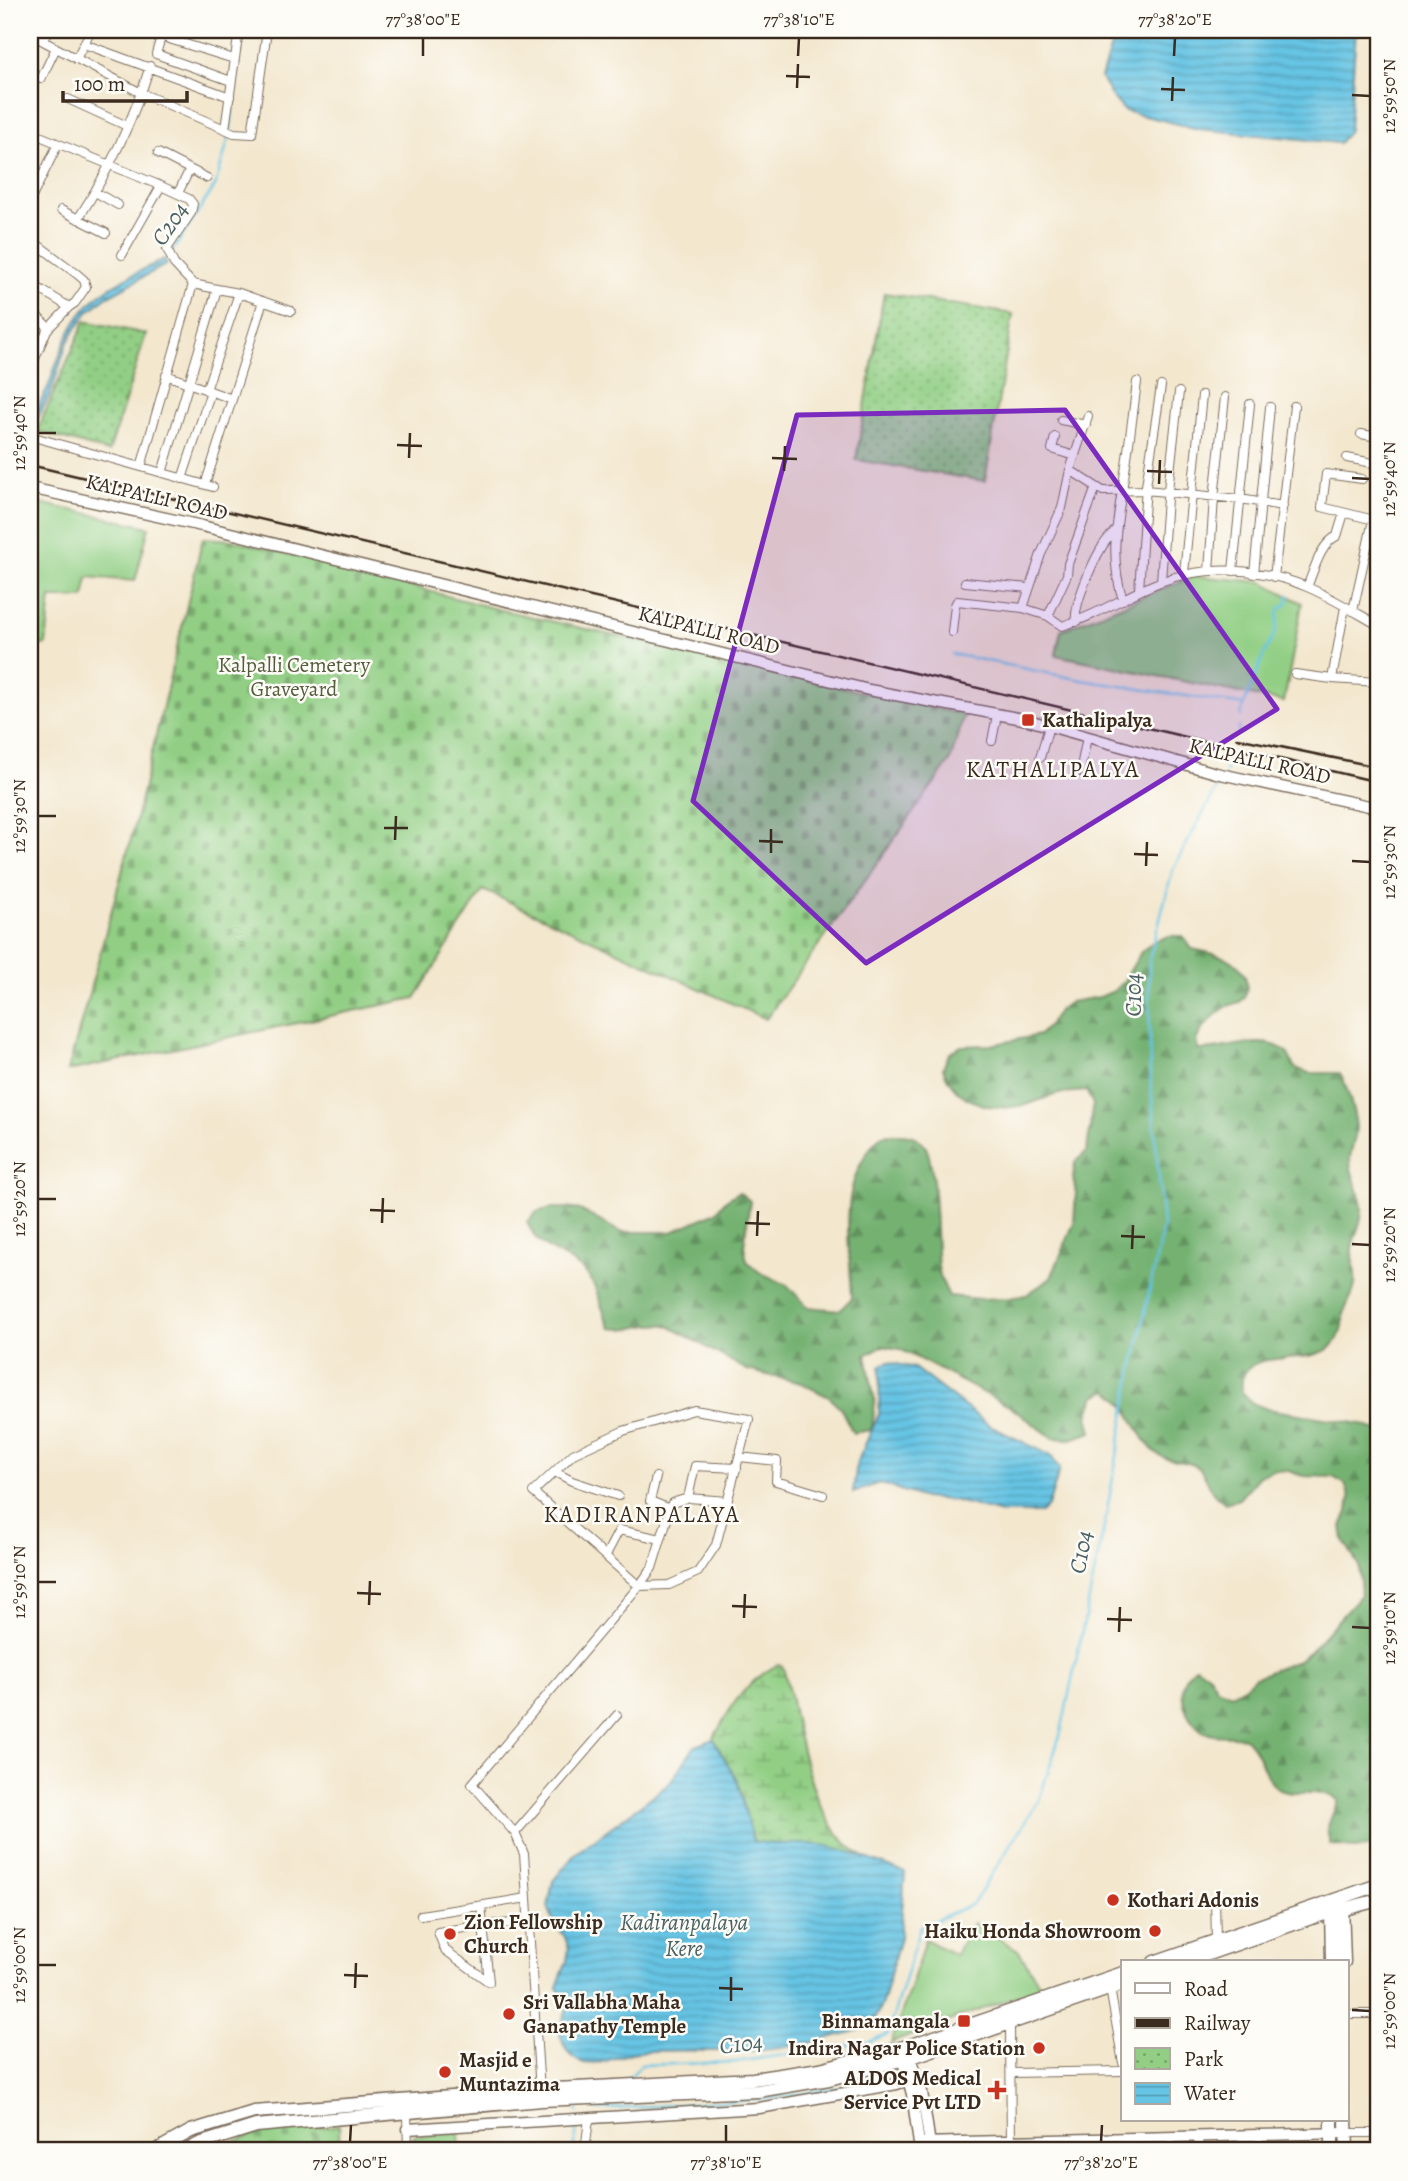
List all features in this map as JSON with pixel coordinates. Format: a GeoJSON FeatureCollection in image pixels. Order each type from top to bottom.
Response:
{"type":"FeatureCollection","features":[{"type":"Feature","properties":{"kind":"main road"},"geometry":{"type":"LineString","coordinates":[[1190,1960],[1336,1905],[1378,1885]]}},
{"type":"Feature","properties":{"kind":"main road"},"geometry":{"type":"LineString","coordinates":[[1160,1960],[1336,1905],[1378,1900]]}},
{"type":"Feature","properties":{"kind":"main road"},"geometry":{"type":"LineString","coordinates":[[1332,1960],[1336,1905]]}},
{"type":"Feature","properties":{"kind":"main road"},"geometry":{"type":"LineString","coordinates":[[1336,1905],[1344,1960]]}},
{"type":"Feature","properties":{"kind":"main road"},"geometry":{"type":"LineString","coordinates":[[186,2151],[199,2144],[256,2126],[541,2100],[758,2091],[829,2079],[1121,1974]]}},
{"type":"Feature","properties":{"kind":"main road"},"geometry":{"type":"LineString","coordinates":[[155,2151],[191,2131],[254,2112],[540,2090],[753,2080],[820,2069],[904,2053],[1010,2024],[1117,1986]]}},
{"type":"Feature","properties":{"kind":"main road"},"geometry":{"type":"LineString","coordinates":[[1346,2126],[1347,2151]]}},
{"type":"Feature","properties":{"kind":"main road"},"geometry":{"type":"LineString","coordinates":[[1332,2127],[1332,2151]]}},
{"type":"Feature","properties":{"kind":"street"},"geometry":{"type":"LineString","coordinates":[[43,41],[48,30]]}},
{"type":"Feature","properties":{"kind":"street"},"geometry":{"type":"LineString","coordinates":[[76,59],[91,30]]}},
{"type":"Feature","properties":{"kind":"street"},"geometry":{"type":"LineString","coordinates":[[140,30],[234,59]]}},
{"type":"Feature","properties":{"kind":"street"},"geometry":{"type":"LineString","coordinates":[[229,131],[231,81],[239,30]]}},
{"type":"Feature","properties":{"kind":"street"},"geometry":{"type":"LineString","coordinates":[[30,34],[141,93],[229,131],[253,134],[266,30]]}},
{"type":"Feature","properties":{"kind":"street"},"geometry":{"type":"LineString","coordinates":[[160,37],[156,54],[231,81]]}},
{"type":"Feature","properties":{"kind":"street"},"geometry":{"type":"LineString","coordinates":[[84,44],[230,97]]}},
{"type":"Feature","properties":{"kind":"street"},"geometry":{"type":"LineString","coordinates":[[41,79],[56,48]]}},
{"type":"Feature","properties":{"kind":"street"},"geometry":{"type":"LineString","coordinates":[[78,219],[111,164],[150,66]]}},
{"type":"Feature","properties":{"kind":"street"},"geometry":{"type":"LineString","coordinates":[[68,99],[127,126]]}},
{"type":"Feature","properties":{"kind":"street"},"geometry":{"type":"LineString","coordinates":[[30,132],[189,199],[194,206],[168,246],[168,253],[174,264],[193,284],[239,293],[291,311]]}},
{"type":"Feature","properties":{"kind":"street"},"geometry":{"type":"LineString","coordinates":[[30,201],[58,144]]}},
{"type":"Feature","properties":{"kind":"street"},"geometry":{"type":"LineString","coordinates":[[158,153],[207,178]]}},
{"type":"Feature","properties":{"kind":"street"},"geometry":{"type":"LineString","coordinates":[[178,194],[190,169]]}},
{"type":"Feature","properties":{"kind":"street"},"geometry":{"type":"LineString","coordinates":[[122,255],[161,186]]}},
{"type":"Feature","properties":{"kind":"street"},"geometry":{"type":"LineString","coordinates":[[95,192],[118,205]]}},
{"type":"Feature","properties":{"kind":"street"},"geometry":{"type":"LineString","coordinates":[[61,210],[106,233]]}},
{"type":"Feature","properties":{"kind":"street"},"geometry":{"type":"LineString","coordinates":[[30,239],[84,280],[86,287],[49,328],[30,370]]}},
{"type":"Feature","properties":{"kind":"street"},"geometry":{"type":"LineString","coordinates":[[30,283],[69,307]]}},
{"type":"Feature","properties":{"kind":"street"},"geometry":{"type":"LineString","coordinates":[[141,467],[193,284]]}},
{"type":"Feature","properties":{"kind":"street"},"geometry":{"type":"LineString","coordinates":[[162,473],[217,289]]}},
{"type":"Feature","properties":{"kind":"street"},"geometry":{"type":"LineString","coordinates":[[182,479],[239,293]]}},
{"type":"Feature","properties":{"kind":"street"},"geometry":{"type":"LineString","coordinates":[[207,479],[263,301]]}},
{"type":"Feature","properties":{"kind":"street"},"geometry":{"type":"LineString","coordinates":[[30,309],[49,328]]}},
{"type":"Feature","properties":{"kind":"street"},"geometry":{"type":"LineString","coordinates":[[166,375],[232,399]]}},
{"type":"Feature","properties":{"kind":"street"},"geometry":{"type":"LineString","coordinates":[[1124,600],[1114,558],[1137,382]]}},
{"type":"Feature","properties":{"kind":"street"},"geometry":{"type":"LineString","coordinates":[[1139,590],[1145,490],[1161,386]]}},
{"type":"Feature","properties":{"kind":"street"},"geometry":{"type":"LineString","coordinates":[[1161,582],[1179,392]]}},
{"type":"Feature","properties":{"kind":"street"},"geometry":{"type":"LineString","coordinates":[[1184,573],[1202,395]]}},
{"type":"Feature","properties":{"kind":"street"},"geometry":{"type":"LineString","coordinates":[[1209,571],[1225,397]]}},
{"type":"Feature","properties":{"kind":"street"},"geometry":{"type":"LineString","coordinates":[[1233,571],[1250,404]]}},
{"type":"Feature","properties":{"kind":"street"},"geometry":{"type":"LineString","coordinates":[[1275,577],[1294,406]]}},
{"type":"Feature","properties":{"kind":"street"},"geometry":{"type":"LineString","coordinates":[[1254,574],[1270,407]]}},
{"type":"Feature","properties":{"kind":"street"},"geometry":{"type":"LineString","coordinates":[[1023,608],[1041,554],[1062,508],[1070,470],[1088,415]]}},
{"type":"Feature","properties":{"kind":"street"},"geometry":{"type":"LineString","coordinates":[[1061,420],[1086,425]]}},
{"type":"Feature","properties":{"kind":"street"},"geometry":{"type":"LineString","coordinates":[[1361,434],[1378,438]]}},
{"type":"Feature","properties":{"kind":"street"},"geometry":{"type":"LineString","coordinates":[[30,436],[213,487]]}},
{"type":"Feature","properties":{"kind":"street"},"geometry":{"type":"LineString","coordinates":[[1055,437],[1052,449],[1075,456]]}},
{"type":"Feature","properties":{"kind":"street"},"geometry":{"type":"LineString","coordinates":[[1348,457],[1378,464]]}},
{"type":"Feature","properties":{"kind":"street"},"geometry":{"type":"LineString","coordinates":[[1070,470],[1103,491],[1145,490],[1283,506]]}},
{"type":"Feature","properties":{"kind":"street"},"geometry":{"type":"LineString","coordinates":[[1332,679],[1375,521],[1322,507],[1325,475],[1329,473],[1362,479]]}},
{"type":"Feature","properties":{"kind":"street"},"geometry":{"type":"LineString","coordinates":[[1048,616],[1067,575],[1068,564],[1096,487]]}},
{"type":"Feature","properties":{"kind":"street","name":"KALPALLI ROAD"},"geometry":{"type":"LineString","coordinates":[[30,488],[202,526],[869,690],[1049,726],[1224,775],[1378,808]]}},
{"type":"Feature","properties":{"kind":"street"},"geometry":{"type":"LineString","coordinates":[[1307,587],[1325,546],[1330,539],[1337,536],[1344,513]]}},
{"type":"Feature","properties":{"kind":"street"},"geometry":{"type":"LineString","coordinates":[[1076,622],[1074,614],[1077,603],[1102,545],[1116,529]]}},
{"type":"Feature","properties":{"kind":"street"},"geometry":{"type":"LineString","coordinates":[[952,632],[957,601],[1023,608],[1048,616],[1062,626],[1124,600],[1139,590],[1184,573],[1209,571],[1233,571],[1275,577],[1307,587],[1378,625]]}},
{"type":"Feature","properties":{"kind":"street"},"geometry":{"type":"LineString","coordinates":[[965,582],[1029,588]]}},
{"type":"Feature","properties":{"kind":"street"},"geometry":{"type":"LineString","coordinates":[[1295,674],[1378,682]]}},
{"type":"Feature","properties":{"kind":"street"},"geometry":{"type":"LineString","coordinates":[[992,741],[997,715]]}},
{"type":"Feature","properties":{"kind":"street"},"geometry":{"type":"LineString","coordinates":[[1040,758],[1049,726]]}},
{"type":"Feature","properties":{"kind":"street"},"geometry":{"type":"LineString","coordinates":[[1080,772],[1087,737]]}},
{"type":"Feature","properties":{"kind":"street"},"geometry":{"type":"LineString","coordinates":[[694,1410],[750,1419],[737,1468],[716,1545],[698,1572],[669,1585],[639,1586],[533,1492],[573,1454],[624,1431],[694,1410]]}},
{"type":"Feature","properties":{"kind":"street"},"geometry":{"type":"LineString","coordinates":[[739,1457],[777,1461],[776,1481],[823,1495]]}},
{"type":"Feature","properties":{"kind":"street"},"geometry":{"type":"LineString","coordinates":[[688,1498],[695,1466],[737,1468]]}},
{"type":"Feature","properties":{"kind":"street"},"geometry":{"type":"LineString","coordinates":[[555,1472],[572,1481],[618,1496]]}},
{"type":"Feature","properties":{"kind":"street"},"geometry":{"type":"LineString","coordinates":[[656,1477],[650,1501],[670,1510]]}},
{"type":"Feature","properties":{"kind":"street"},"geometry":{"type":"LineString","coordinates":[[540,2090],[524,1854],[515,1833],[472,1784],[652,1568],[672,1503],[688,1498],[728,1501]]}},
{"type":"Feature","properties":{"kind":"street"},"geometry":{"type":"LineString","coordinates":[[606,1555],[619,1530],[660,1539]]}},
{"type":"Feature","properties":{"kind":"street"},"geometry":{"type":"LineString","coordinates":[[515,1833],[617,1715]]}},
{"type":"Feature","properties":{"kind":"street"},"geometry":{"type":"LineString","coordinates":[[421,1915],[527,1898]]}},
{"type":"Feature","properties":{"kind":"street"},"geometry":{"type":"LineString","coordinates":[[1215,1898],[1216,1941]]}},
{"type":"Feature","properties":{"kind":"street"},"geometry":{"type":"LineString","coordinates":[[481,1906],[484,1925],[489,1982],[445,1950],[438,1932],[484,1925],[529,1922]]}},
{"type":"Feature","properties":{"kind":"street"},"geometry":{"type":"LineString","coordinates":[[1117,1986],[1121,2037]]}},
{"type":"Feature","properties":{"kind":"street"},"geometry":{"type":"LineString","coordinates":[[1348,2014],[1378,2014]]}},
{"type":"Feature","properties":{"kind":"street"},"geometry":{"type":"LineString","coordinates":[[1010,2024],[1011,2146]]}},
{"type":"Feature","properties":{"kind":"street"},"geometry":{"type":"LineString","coordinates":[[904,2053],[925,2147],[1072,2145],[1135,2138],[1259,2135],[1346,2126],[1378,2133]]}},
{"type":"Feature","properties":{"kind":"street"},"geometry":{"type":"LineString","coordinates":[[1011,2073],[1121,2071]]}},
{"type":"Feature","properties":{"kind":"street"},"geometry":{"type":"LineString","coordinates":[[407,2129],[759,2108],[897,2084],[911,2078]]}},
{"type":"Feature","properties":{"kind":"street"},"geometry":{"type":"LineString","coordinates":[[461,2106],[464,2126]]}},
{"type":"Feature","properties":{"kind":"street"},"geometry":{"type":"LineString","coordinates":[[407,2111],[408,2151]]}},
{"type":"Feature","properties":{"kind":"street"},"geometry":{"type":"LineString","coordinates":[[585,2151],[589,2119]]}},
{"type":"Feature","properties":{"kind":"street"},"geometry":{"type":"LineString","coordinates":[[1259,2135],[1259,2151]]}},
{"type":"Feature","properties":{"kind":"street"},"geometry":{"type":"LineString","coordinates":[[1171,2137],[1171,2151]]}},
{"type":"Feature","properties":{"kind":"street"},"geometry":{"type":"LineString","coordinates":[[1199,2137],[1199,2151]]}},
{"type":"Feature","properties":{"kind":"street"},"geometry":{"type":"LineString","coordinates":[[1135,2138],[1135,2151]]}},
{"type":"Feature","properties":{"kind":"highlighted area"},"geometry":{"type":"Polygon","coordinates":[[[1065,410],[1277,709],[866,963],[693,801],[797,415],[1065,410]]]}},
{"type":"Feature","properties":{"kind":"green space"},"geometry":{"type":"Polygon","coordinates":[[[884,293],[1013,314],[985,481],[856,460],[884,293]]]}},
{"type":"Feature","properties":{"kind":"green space"},"geometry":{"type":"Polygon","coordinates":[[[85,321],[146,334],[109,452],[37,431],[85,321]]]}},
{"type":"Feature","properties":{"kind":"green space"},"geometry":{"type":"Polygon","coordinates":[[[30,501],[149,527],[135,581],[88,577],[84,598],[51,598],[46,644],[30,648],[30,501]]]}},
{"type":"Feature","properties":{"kind":"green space","name":"Kalpalli Cemetery Graveyard"},"geometry":{"type":"Polygon","coordinates":[[[203,538],[234,540],[493,608],[964,715],[950,761],[766,1019],[483,890],[415,998],[68,1071],[134,828],[203,538]]]}},
{"type":"Feature","properties":{"kind":"green space"},"geometry":{"type":"Polygon","coordinates":[[[1194,576],[1263,582],[1302,603],[1284,702],[1056,655],[1061,630],[1194,576]]]}},
{"type":"Feature","properties":{"kind":"green space"},"geometry":{"type":"Polygon","coordinates":[[[1169,936],[1183,936],[1192,949],[1232,961],[1243,972],[1246,980],[1243,999],[1226,1007],[1209,1022],[1196,1040],[1198,1050],[1268,1044],[1287,1053],[1295,1068],[1309,1073],[1340,1073],[1356,1123],[1350,1160],[1362,1212],[1352,1248],[1355,1285],[1345,1310],[1339,1337],[1328,1349],[1316,1354],[1273,1359],[1250,1367],[1243,1376],[1242,1392],[1252,1403],[1267,1409],[1361,1424],[1378,1431],[1378,1845],[1354,1848],[1330,1844],[1327,1829],[1338,1800],[1326,1794],[1291,1793],[1281,1790],[1270,1780],[1248,1741],[1236,1736],[1215,1735],[1200,1730],[1188,1715],[1183,1699],[1184,1680],[1196,1666],[1209,1675],[1217,1688],[1231,1694],[1255,1677],[1297,1661],[1310,1651],[1361,1595],[1359,1566],[1344,1541],[1342,1526],[1350,1498],[1345,1484],[1333,1477],[1303,1476],[1273,1470],[1259,1476],[1239,1499],[1225,1503],[1213,1492],[1199,1468],[1166,1458],[1154,1451],[1123,1404],[1108,1390],[1095,1396],[1088,1416],[1092,1432],[1071,1439],[1053,1438],[1009,1406],[900,1349],[882,1346],[866,1355],[875,1402],[872,1430],[853,1433],[840,1407],[829,1397],[801,1383],[747,1370],[667,1325],[610,1328],[590,1278],[577,1265],[540,1241],[527,1222],[537,1212],[566,1208],[580,1210],[620,1232],[672,1232],[716,1212],[726,1200],[739,1192],[750,1201],[744,1246],[747,1261],[759,1272],[787,1285],[808,1307],[840,1310],[852,1298],[848,1233],[851,1191],[857,1171],[867,1152],[882,1135],[904,1134],[919,1139],[928,1151],[933,1181],[939,1270],[949,1296],[980,1299],[1026,1295],[1051,1278],[1074,1223],[1075,1163],[1087,1151],[1093,1104],[1086,1091],[1059,1094],[1015,1107],[989,1106],[966,1098],[949,1080],[943,1068],[949,1054],[961,1046],[991,1045],[1039,1035],[1058,1011],[1070,1002],[1100,997],[1114,991],[1124,981],[1141,952],[1153,942],[1169,936]]]}},
{"type":"Feature","properties":{"kind":"green space"},"geometry":{"type":"Polygon","coordinates":[[[777,1665],[782,1666],[784,1671],[801,1747],[817,1798],[829,1821],[845,1841],[864,1857],[821,1845],[768,1845],[753,1841],[737,1780],[713,1739],[739,1697],[755,1680],[777,1665]]]}},
{"type":"Feature","properties":{"kind":"green space"},"geometry":{"type":"Polygon","coordinates":[[[974,1923],[1018,1950],[1041,1987],[891,2043],[925,1939],[955,1955],[974,1923]]]}},
{"type":"Feature","properties":{"kind":"green space"},"geometry":{"type":"Polygon","coordinates":[[[339,2125],[340,2151],[204,2151],[259,2133],[339,2125]]]}},
{"type":"Feature","properties":{"kind":"green space"},"geometry":{"type":"Polygon","coordinates":[[[459,2133],[460,2151],[414,2151],[413,2136],[459,2133]]]}},
{"type":"Feature","properties":{"kind":"water"},"geometry":{"type":"Polygon","coordinates":[[[1119,30],[1356,30],[1349,130],[1339,143],[1198,129],[1125,111],[1111,96],[1101,78],[1119,30]]]}},
{"type":"Feature","properties":{"kind":"water"},"geometry":{"type":"Polygon","coordinates":[[[164,259],[167,264],[106,297],[88,312],[66,346],[51,392],[30,429],[63,347],[83,312],[109,288],[164,259]]]}},
{"type":"Feature","properties":{"kind":"water"},"geometry":{"type":"Polygon","coordinates":[[[888,1362],[914,1368],[990,1426],[1050,1455],[1060,1469],[1048,1506],[1041,1513],[1001,1513],[953,1500],[924,1498],[879,1483],[853,1493],[857,1463],[879,1414],[880,1367],[888,1362]]]}},
{"type":"Feature","properties":{"kind":"water","name":"Kadiranpalaya Kere"},"geometry":{"type":"Polygon","coordinates":[[[713,1739],[737,1780],[753,1841],[830,1847],[905,1873],[900,1937],[883,2001],[872,2026],[798,2045],[755,2050],[637,2052],[597,2063],[578,2061],[567,2051],[559,2031],[567,2010],[557,1987],[569,1949],[548,1907],[553,1881],[575,1854],[670,1783],[695,1746],[713,1739]]]}},
{"type":"Feature","properties":{"kind":"waterway","name":"C204"},"geometry":{"type":"LineString","coordinates":[[172,252],[215,186],[230,134],[236,78]]}},
{"type":"Feature","properties":{"kind":"waterway","name":"C104"},"geometry":{"type":"LineString","coordinates":[[1244,705],[1276,631],[1279,609],[1287,604],[1289,595]]}},
{"type":"Feature","properties":{"kind":"waterway"},"geometry":{"type":"LineString","coordinates":[[952,654],[1082,680],[1244,705],[1241,716]]}},
{"type":"Feature","properties":{"kind":"waterway","name":"C104"},"geometry":{"type":"LineString","coordinates":[[1238,732],[1239,727]]}},
{"type":"Feature","properties":{"kind":"waterway","name":"C104"},"geometry":{"type":"LineString","coordinates":[[1225,772],[1233,753]]}},
{"type":"Feature","properties":{"kind":"waterway","name":"C104"},"geometry":{"type":"LineString","coordinates":[[627,2080],[641,2065],[736,2062],[865,2043],[888,2034],[920,1927],[973,1904],[1039,1800],[1061,1732],[1163,1226],[1150,1075],[1149,960],[1173,869],[1222,778]]}},
{"type":"Feature","properties":{"kind":"waterway"},"geometry":{"type":"LineString","coordinates":[[595,2110],[767,2099],[879,2081]]}},
{"type":"Feature","properties":{"kind":"waterway","name":"C104"},"geometry":{"type":"LineString","coordinates":[[574,2151],[577,2127]]}},
{"type":"Feature","properties":{"kind":"railway"},"geometry":{"type":"LineString","coordinates":[[30,465],[1378,782]]}},
{"type":"Feature","properties":{"kind":"railway"},"geometry":{"type":"LineString","coordinates":[[1237,738],[1378,767]]}},
{"type":"Feature","properties":{"kind":"place","name":"Kathalipalya"},"geometry":{"type":"Point","coordinates":[1028,720]}},
{"type":"Feature","properties":{"kind":"place","name":"Kothari Adonis"},"geometry":{"type":"Point","coordinates":[1113,1900]}},
{"type":"Feature","properties":{"kind":"place","name":"Haiku Honda Showroom"},"geometry":{"type":"Point","coordinates":[1155,1931]}},
{"type":"Feature","properties":{"kind":"place","name":"Zion Fellowship Church"},"geometry":{"type":"Point","coordinates":[450,1934]}},
{"type":"Feature","properties":{"kind":"place","name":"Sri Vallabha Maha Ganapathy Temple"},"geometry":{"type":"Point","coordinates":[509,2014]}},
{"type":"Feature","properties":{"kind":"place","name":"Binnamangala"},"geometry":{"type":"Point","coordinates":[964,2021]}},
{"type":"Feature","properties":{"kind":"place","name":"Indira Nagar Police Station"},"geometry":{"type":"Point","coordinates":[1039,2048]}},
{"type":"Feature","properties":{"kind":"place","name":"Masjid e Muntazima"},"geometry":{"type":"Point","coordinates":[445,2072]}},
{"type":"Feature","properties":{"kind":"place","name":"ALDOS Medical Service Pvt LTD"},"geometry":{"type":"Point","coordinates":[997,2090]}},
{"type":"Feature","properties":{"kind":"district","name":"KATHALIPALYA"},"geometry":{"type":"Point","coordinates":[1053,769]}},
{"type":"Feature","properties":{"kind":"district","name":"KADIRANPALAYA"},"geometry":{"type":"Point","coordinates":[642,1514]}}]}
